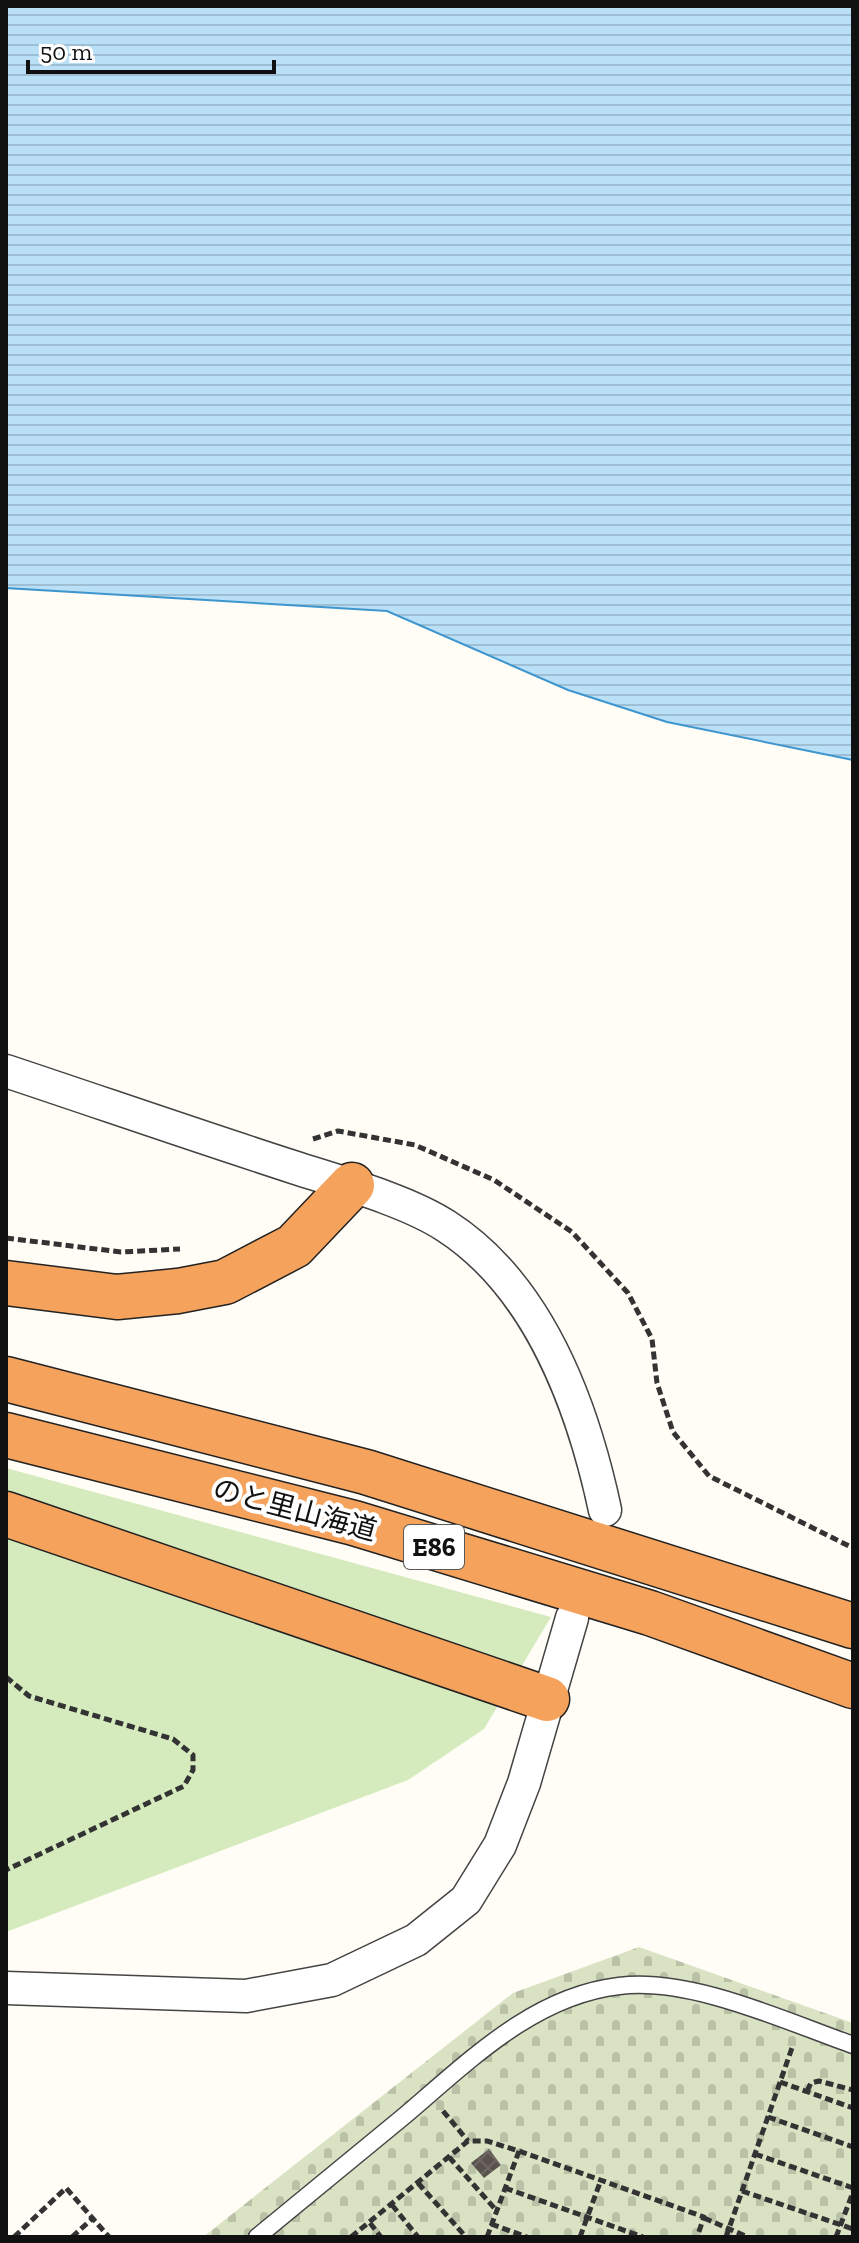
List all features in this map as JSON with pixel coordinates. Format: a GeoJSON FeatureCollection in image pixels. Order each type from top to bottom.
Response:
{"type":"FeatureCollection","features":[{"type":"Feature","properties":{"kind":"highway"},"geometry":{"type":"LineString","coordinates":[[6,1283],[117,1297],[178,1291],[225,1282],[294,1246],[352,1185]]}},
{"type":"Feature","properties":{"kind":"highway","name":"のと里山海道"},"geometry":{"type":"LineString","coordinates":[[6,1379],[366,1472],[853,1626]]}},
{"type":"Feature","properties":{"kind":"highway","name":"のと里山海道"},"geometry":{"type":"LineString","coordinates":[[6,1435],[354,1523],[650,1613],[853,1686]]}},
{"type":"Feature","properties":{"kind":"highway"},"geometry":{"type":"LineString","coordinates":[[6,1514],[547,1699]]}},
{"type":"Feature","properties":{"kind":"street"},"geometry":{"type":"LineString","coordinates":[[6,1071],[352,1185],[446,1225],[493,1265],[531,1315],[556,1360],[595,1462],[605,1510]]}},
{"type":"Feature","properties":{"kind":"street"},"geometry":{"type":"LineString","coordinates":[[6,1988],[246,1996],[332,1980],[416,1940],[466,1900],[500,1845],[524,1783],[572,1618]]}},
{"type":"Feature","properties":{"kind":"lane"},"geometry":{"type":"LineString","coordinates":[[257,2237],[511,2027],[566,2001],[618,1986],[675,1988],[764,2013],[853,2045]]}},
{"type":"Feature","properties":{"kind":"path"},"geometry":{"type":"LineString","coordinates":[[297,1168],[299,1153],[316,1137],[338,1131],[415,1145],[494,1180],[572,1232],[628,1293],[652,1339],[657,1383],[673,1432],[709,1476],[853,1548]]}},
{"type":"Feature","properties":{"kind":"path"},"geometry":{"type":"LineString","coordinates":[[6,1238],[121,1252],[185,1249]]}},
{"type":"Feature","properties":{"kind":"path"},"geometry":{"type":"LineString","coordinates":[[6,1677],[29,1696],[173,1739],[193,1755],[193,1770],[184,1786],[6,1870]]}},
{"type":"Feature","properties":{"kind":"path"},"geometry":{"type":"LineString","coordinates":[[727,2234],[793,2045]]}},
{"type":"Feature","properties":{"kind":"path"},"geometry":{"type":"LineString","coordinates":[[807,2091],[811,2083],[819,2081],[853,2090]]}},
{"type":"Feature","properties":{"kind":"path"},"geometry":{"type":"LineString","coordinates":[[780,2082],[853,2108]]}},
{"type":"Feature","properties":{"kind":"path"},"geometry":{"type":"LineString","coordinates":[[438,2105],[468,2141]]}},
{"type":"Feature","properties":{"kind":"path"},"geometry":{"type":"LineString","coordinates":[[768,2117],[853,2147]]}},
{"type":"Feature","properties":{"kind":"path"},"geometry":{"type":"LineString","coordinates":[[351,2237],[468,2141],[487,2141],[704,2218],[727,2234],[748,2237]]}},
{"type":"Feature","properties":{"kind":"path"},"geometry":{"type":"LineString","coordinates":[[487,2237],[519,2151]]}},
{"type":"Feature","properties":{"kind":"path"},"geometry":{"type":"LineString","coordinates":[[755,2154],[853,2190],[836,2237]]}},
{"type":"Feature","properties":{"kind":"path"},"geometry":{"type":"LineString","coordinates":[[449,2157],[497,2210]]}},
{"type":"Feature","properties":{"kind":"path"},"geometry":{"type":"LineString","coordinates":[[580,2237],[601,2180]]}},
{"type":"Feature","properties":{"kind":"path"},"geometry":{"type":"LineString","coordinates":[[418,2183],[466,2237]]}},
{"type":"Feature","properties":{"kind":"path"},"geometry":{"type":"LineString","coordinates":[[14,2237],[66,2188],[109,2237]]}},
{"type":"Feature","properties":{"kind":"path"},"geometry":{"type":"LineString","coordinates":[[505,2188],[643,2237]]}},
{"type":"Feature","properties":{"kind":"path"},"geometry":{"type":"LineString","coordinates":[[742,2191],[853,2229]]}},
{"type":"Feature","properties":{"kind":"path"},"geometry":{"type":"LineString","coordinates":[[392,2205],[418,2237]]}},
{"type":"Feature","properties":{"kind":"path"},"geometry":{"type":"LineString","coordinates":[[697,2237],[704,2218]]}},
{"type":"Feature","properties":{"kind":"path"},"geometry":{"type":"LineString","coordinates":[[72,2237],[92,2219]]}},
{"type":"Feature","properties":{"kind":"path"},"geometry":{"type":"LineString","coordinates":[[370,2223],[381,2237]]}},
{"type":"Feature","properties":{"kind":"path"},"geometry":{"type":"LineString","coordinates":[[491,2224],[527,2237]]}},
{"type":"Feature","properties":{"kind":"green space"},"geometry":{"type":"Polygon","coordinates":[[[6,1468],[551,1617],[484,1729],[408,1780],[6,1932],[6,1468]]]}},
{"type":"Feature","properties":{"kind":"green space"},"geometry":{"type":"Polygon","coordinates":[[[639,1947],[853,2023],[853,2237],[203,2237],[513,1993],[639,1947]]]}},
{"type":"Feature","properties":{"kind":"water"},"geometry":{"type":"Polygon","coordinates":[[[6,6],[853,6],[853,760],[667,722],[568,690],[387,611],[6,588],[6,6]]]}},
{"type":"Feature","properties":{"kind":"building"},"geometry":{"type":"Polygon","coordinates":[[[489,2149],[501,2165],[484,2178],[471,2163],[489,2149]]]}}]}
